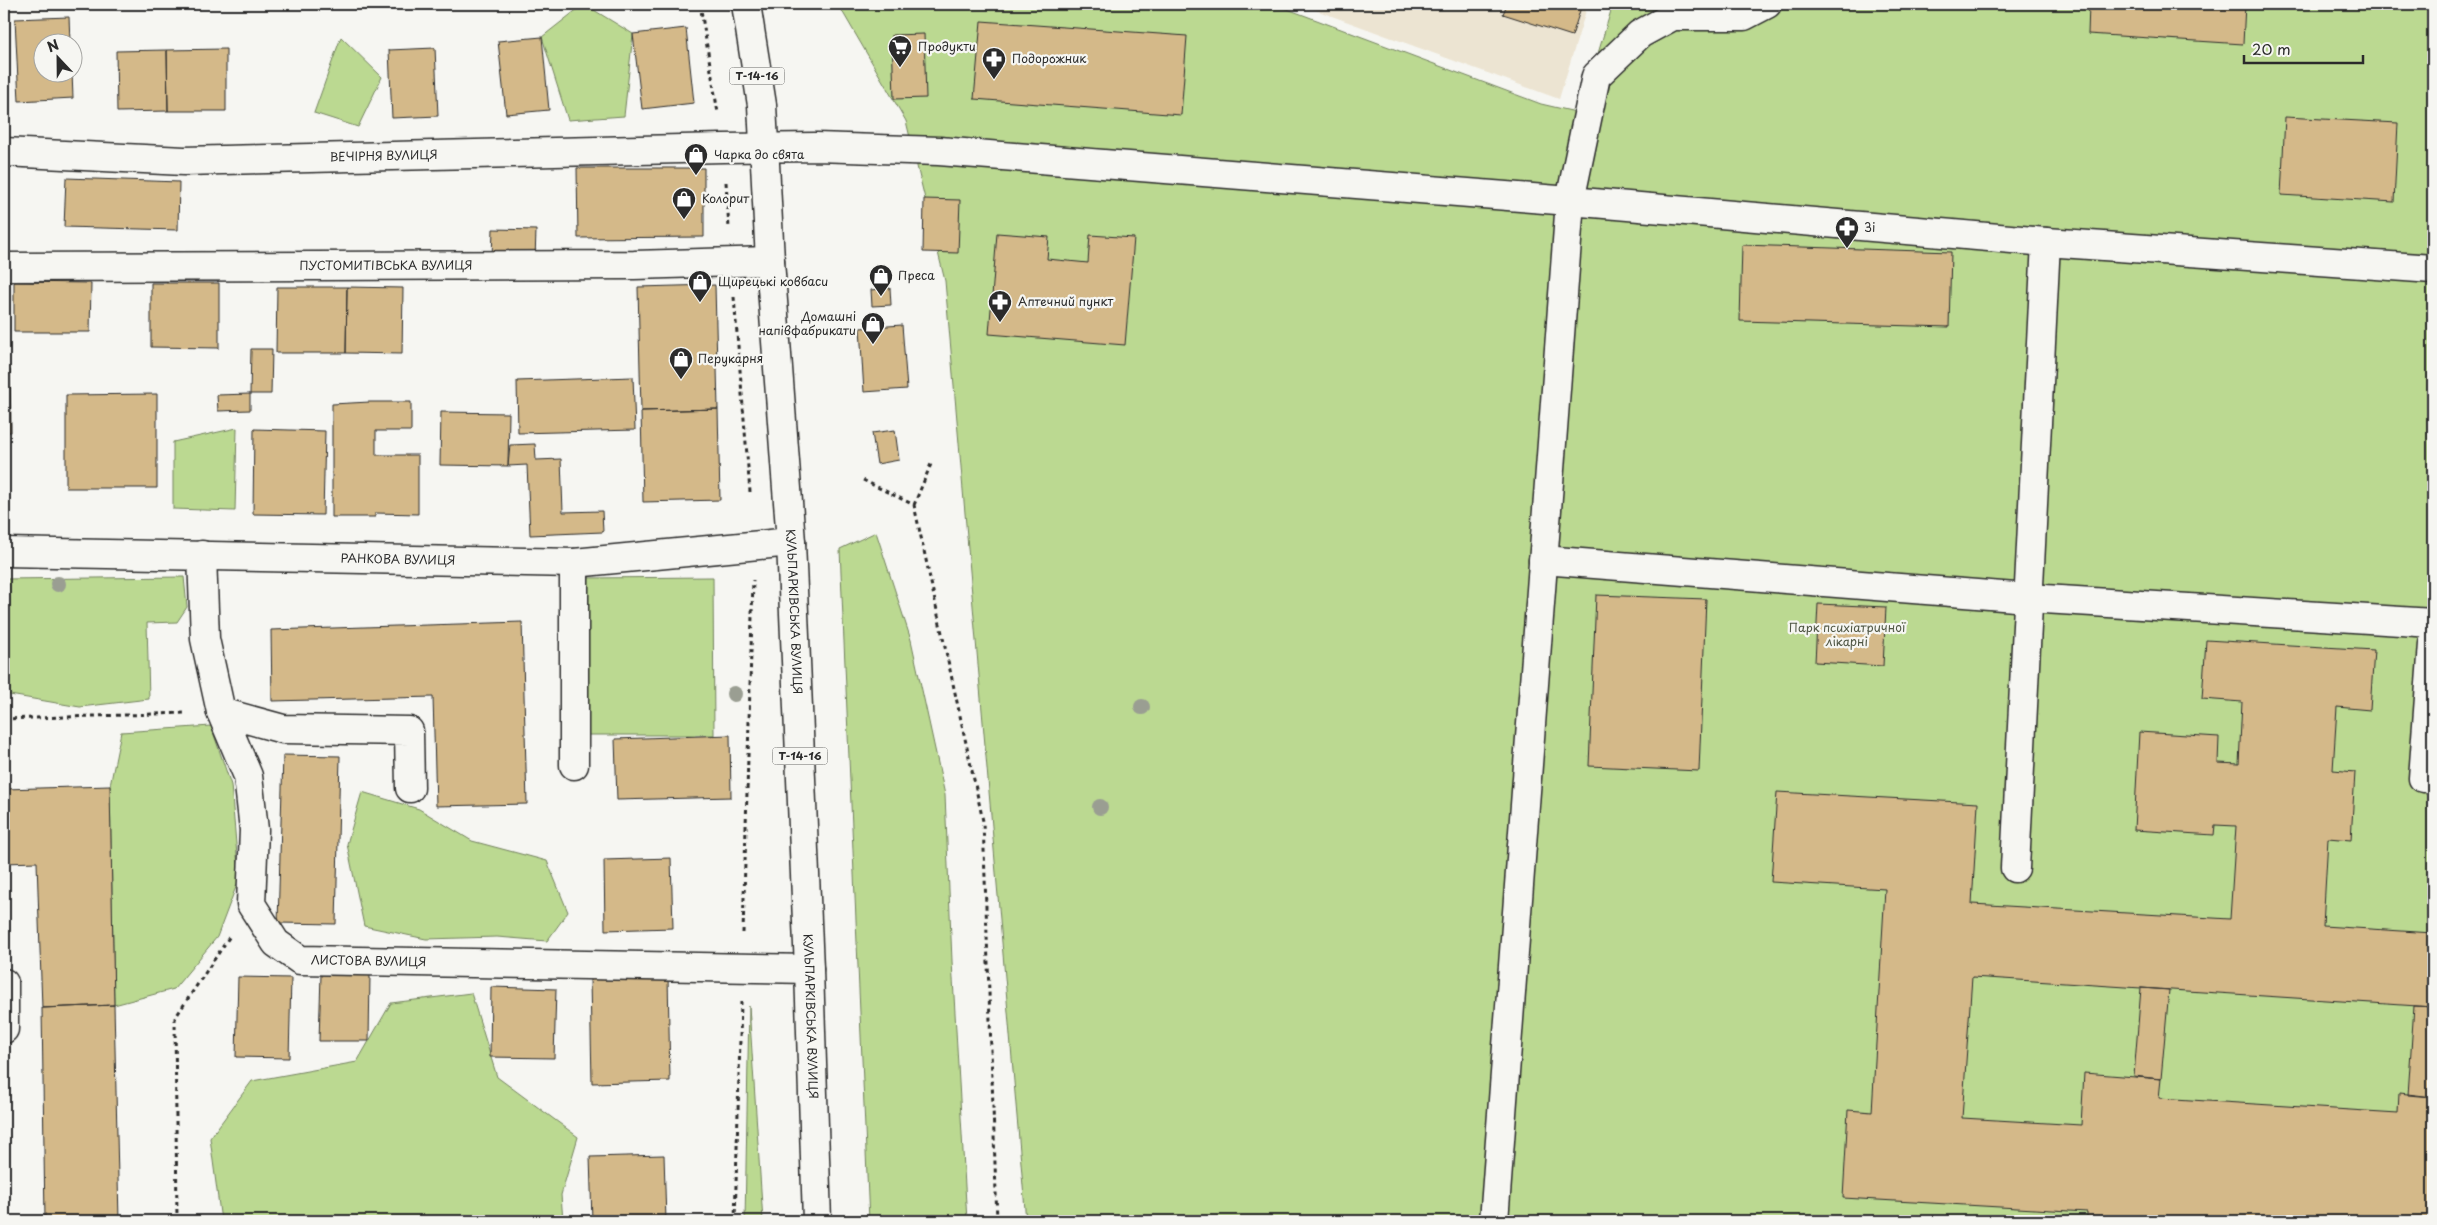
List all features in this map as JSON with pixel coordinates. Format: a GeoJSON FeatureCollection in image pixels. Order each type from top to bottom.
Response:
{"type":"FeatureCollection","features":[{"type":"Feature","properties":{"kind":"street","name":"КУЛЬПАРКІВСЬКА ВУЛИЦЯ"},"geometry":{"type":"LineString","coordinates":[[746,4],[762,105],[770,261],[791,542],[809,969],[817,1221]]}},
{"type":"Feature","properties":{"kind":"street"},"geometry":{"type":"LineString","coordinates":[[1494,1221],[1570,201],[1596,76],[1640,34],[1673,16],[1744,16],[1767,4]]}},
{"type":"Feature","properties":{"kind":"street","name":"ВЕЧІРНЯ ВУЛИЦЯ"},"geometry":{"type":"LineString","coordinates":[[4,152],[184,161],[580,150],[816,147],[939,151],[1570,201],[2046,242],[2433,269]]}},
{"type":"Feature","properties":{"kind":"street"},"geometry":{"type":"LineString","coordinates":[[2015,868],[2046,242]]}},
{"type":"Feature","properties":{"kind":"street","name":"ПУСТОМИТІВСЬКА ВУЛИЦЯ"},"geometry":{"type":"LineString","coordinates":[[4,267],[624,266],[770,261]]}},
{"type":"Feature","properties":{"kind":"street","name":"РАНКОВА ВУЛИЦЯ"},"geometry":{"type":"LineString","coordinates":[[4,552],[574,563],[791,542]]}},
{"type":"Feature","properties":{"kind":"street"},"geometry":{"type":"LineString","coordinates":[[202,555],[205,639],[221,712],[248,776],[254,830],[251,904]]}},
{"type":"Feature","properties":{"kind":"street"},"geometry":{"type":"LineString","coordinates":[[1543,560],[2028,598],[2433,623]]}},
{"type":"Feature","properties":{"kind":"street"},"geometry":{"type":"LineString","coordinates":[[574,563],[574,765]]}},
{"type":"Feature","properties":{"kind":"street"},"geometry":{"type":"LineString","coordinates":[[2423,778],[2433,644]]}},
{"type":"Feature","properties":{"kind":"street"},"geometry":{"type":"LineString","coordinates":[[221,712],[283,728],[409,731],[410,788]]}},
{"type":"Feature","properties":{"kind":"street","name":"ЛИСТОВА ВУЛИЦЯ"},"geometry":{"type":"LineString","coordinates":[[251,904],[276,943],[300,960],[809,969]]}},
{"type":"Feature","properties":{"kind":"street"},"geometry":{"type":"LineString","coordinates":[[4,983],[4,1029]]}},
{"type":"Feature","properties":{"kind":"path"},"geometry":{"type":"LineString","coordinates":[[700,4],[719,119]]}},
{"type":"Feature","properties":{"kind":"path"},"geometry":{"type":"LineString","coordinates":[[725,178],[729,232]]}},
{"type":"Feature","properties":{"kind":"path"},"geometry":{"type":"LineString","coordinates":[[733,289],[750,496]]}},
{"type":"Feature","properties":{"kind":"path"},"geometry":{"type":"LineString","coordinates":[[931,464],[914,505],[983,821],[997,1221]]}},
{"type":"Feature","properties":{"kind":"path"},"geometry":{"type":"LineString","coordinates":[[864,480],[914,505]]}},
{"type":"Feature","properties":{"kind":"path"},"geometry":{"type":"LineString","coordinates":[[735,1221],[753,576]]}},
{"type":"Feature","properties":{"kind":"path"},"geometry":{"type":"LineString","coordinates":[[4,719],[221,712]]}},
{"type":"Feature","properties":{"kind":"path"},"geometry":{"type":"LineString","coordinates":[[177,1221],[175,1018],[251,904]]}},
{"type":"Feature","properties":{"kind":"shaded area"},"geometry":{"type":"Polygon","coordinates":[[[1299,4],[1588,4],[1559,99],[1299,4]]]}},
{"type":"Feature","properties":{"kind":"green space"},"geometry":{"type":"Polygon","coordinates":[[[584,4],[633,34],[624,116],[568,120],[542,37],[584,4]]]}},
{"type":"Feature","properties":{"kind":"green space","name":"Парк психіатричної лікарні"},"geometry":{"type":"Polygon","coordinates":[[[838,4],[1274,4],[1541,104],[1580,113],[1613,4],[2433,4],[2433,1221],[1026,1221],[945,281],[906,121],[838,4]]]}},
{"type":"Feature","properties":{"kind":"green space"},"geometry":{"type":"Polygon","coordinates":[[[341,37],[382,77],[358,127],[314,113],[341,37]]]}},
{"type":"Feature","properties":{"kind":"green space"},"geometry":{"type":"Polygon","coordinates":[[[237,428],[235,511],[173,509],[173,442],[237,428]]]}},
{"type":"Feature","properties":{"kind":"green space"},"geometry":{"type":"Polygon","coordinates":[[[876,532],[911,640],[945,795],[952,961],[967,1221],[869,1221],[840,549],[876,532]]]}},
{"type":"Feature","properties":{"kind":"green space"},"geometry":{"type":"Polygon","coordinates":[[[184,577],[187,607],[177,622],[147,623],[149,699],[80,707],[4,694],[4,579],[184,577]]]}},
{"type":"Feature","properties":{"kind":"green space"},"geometry":{"type":"Polygon","coordinates":[[[713,577],[714,735],[585,735],[585,578],[713,577]]]}},
{"type":"Feature","properties":{"kind":"green space"},"geometry":{"type":"Polygon","coordinates":[[[211,726],[231,785],[239,879],[217,937],[174,989],[114,1005],[110,786],[121,732],[211,726]]]}},
{"type":"Feature","properties":{"kind":"green space"},"geometry":{"type":"Polygon","coordinates":[[[362,792],[419,809],[472,841],[547,861],[568,912],[547,941],[497,937],[426,939],[364,926],[347,844],[362,792]]]}},
{"type":"Feature","properties":{"kind":"green space"},"geometry":{"type":"Polygon","coordinates":[[[471,993],[497,1077],[578,1137],[561,1195],[563,1221],[221,1221],[210,1138],[252,1081],[357,1062],[391,1003],[471,993]]]}},
{"type":"Feature","properties":{"kind":"green space"},"geometry":{"type":"Polygon","coordinates":[[[749,1006],[763,1221],[745,1221],[749,1006]]]}},
{"type":"Feature","properties":{"kind":"building"},"geometry":{"type":"Polygon","coordinates":[[[1507,4],[1582,4],[1572,36],[1503,14],[1507,4]]]}},
{"type":"Feature","properties":{"kind":"building"},"geometry":{"type":"Polygon","coordinates":[[[2089,4],[2245,4],[2243,44],[2088,34],[2089,4]]]}},
{"type":"Feature","properties":{"kind":"building"},"geometry":{"type":"Polygon","coordinates":[[[69,17],[70,32],[32,32],[32,82],[72,82],[73,98],[19,101],[15,19],[69,17]]]}},
{"type":"Feature","properties":{"kind":"building"},"geometry":{"type":"Polygon","coordinates":[[[981,21],[1187,36],[1181,115],[974,99],[981,21]]]}},
{"type":"Feature","properties":{"kind":"building"},"geometry":{"type":"Polygon","coordinates":[[[686,28],[694,103],[642,109],[633,34],[686,28]]]}},
{"type":"Feature","properties":{"kind":"building"},"geometry":{"type":"Polygon","coordinates":[[[924,34],[926,98],[894,99],[892,35],[924,34]]]}},
{"type":"Feature","properties":{"kind":"building"},"geometry":{"type":"Polygon","coordinates":[[[542,37],[549,110],[506,114],[498,41],[542,37]]]}},
{"type":"Feature","properties":{"kind":"building"},"geometry":{"type":"Polygon","coordinates":[[[435,48],[438,116],[392,118],[389,50],[435,48]]]}},
{"type":"Feature","properties":{"kind":"building"},"geometry":{"type":"Polygon","coordinates":[[[226,49],[226,111],[168,111],[167,50],[226,49]]]}},
{"type":"Feature","properties":{"kind":"building"},"geometry":{"type":"Polygon","coordinates":[[[167,50],[168,111],[117,112],[116,51],[167,50]]]}},
{"type":"Feature","properties":{"kind":"building"},"geometry":{"type":"Polygon","coordinates":[[[2285,117],[2398,123],[2394,202],[2281,195],[2285,117]]]}},
{"type":"Feature","properties":{"kind":"building"},"geometry":{"type":"Polygon","coordinates":[[[577,168],[704,168],[704,237],[578,238],[577,168]]]}},
{"type":"Feature","properties":{"kind":"building"},"geometry":{"type":"Polygon","coordinates":[[[66,178],[179,182],[178,230],[64,227],[66,178]]]}},
{"type":"Feature","properties":{"kind":"building"},"geometry":{"type":"Polygon","coordinates":[[[924,199],[960,200],[958,253],[923,252],[924,199]]]}},
{"type":"Feature","properties":{"kind":"building"},"geometry":{"type":"Polygon","coordinates":[[[493,229],[536,230],[535,260],[492,258],[493,229]]]}},
{"type":"Feature","properties":{"kind":"building"},"geometry":{"type":"Polygon","coordinates":[[[997,233],[1049,237],[1047,259],[1088,263],[1090,235],[1134,238],[1125,345],[989,334],[997,233]]]}},
{"type":"Feature","properties":{"kind":"building"},"geometry":{"type":"Polygon","coordinates":[[[1742,245],[1951,252],[1949,327],[1740,321],[1742,245]]]}},
{"type":"Feature","properties":{"kind":"building"},"geometry":{"type":"Polygon","coordinates":[[[14,282],[91,283],[90,332],[14,332],[14,282]]]}},
{"type":"Feature","properties":{"kind":"building"},"geometry":{"type":"Polygon","coordinates":[[[151,283],[219,283],[219,348],[151,347],[151,283]]]}},
{"type":"Feature","properties":{"kind":"building"},"geometry":{"type":"Polygon","coordinates":[[[715,285],[718,409],[641,411],[638,287],[715,285]]]}},
{"type":"Feature","properties":{"kind":"building"},"geometry":{"type":"Polygon","coordinates":[[[277,287],[347,287],[346,353],[276,353],[277,287]]]}},
{"type":"Feature","properties":{"kind":"building"},"geometry":{"type":"Polygon","coordinates":[[[347,287],[403,288],[402,354],[346,353],[347,287]]]}},
{"type":"Feature","properties":{"kind":"building","name":"Преса"},"geometry":{"type":"Polygon","coordinates":[[[890,288],[891,305],[872,306],[871,290],[890,288]]]}},
{"type":"Feature","properties":{"kind":"building"},"geometry":{"type":"Polygon","coordinates":[[[902,325],[907,389],[864,392],[860,328],[902,325]]]}},
{"type":"Feature","properties":{"kind":"building"},"geometry":{"type":"Polygon","coordinates":[[[251,349],[272,349],[271,394],[250,394],[251,349]]]}},
{"type":"Feature","properties":{"kind":"building"},"geometry":{"type":"Polygon","coordinates":[[[4,370],[10,370],[11,432],[4,432],[4,370]]]}},
{"type":"Feature","properties":{"kind":"building"},"geometry":{"type":"Polygon","coordinates":[[[633,377],[635,430],[518,433],[517,381],[633,377]]]}},
{"type":"Feature","properties":{"kind":"building"},"geometry":{"type":"Polygon","coordinates":[[[157,394],[157,488],[66,488],[66,395],[157,394]]]}},
{"type":"Feature","properties":{"kind":"building"},"geometry":{"type":"Polygon","coordinates":[[[250,394],[250,410],[218,411],[217,395],[250,394]]]}},
{"type":"Feature","properties":{"kind":"building"},"geometry":{"type":"Polygon","coordinates":[[[411,402],[411,431],[376,431],[376,455],[418,455],[418,514],[375,513],[375,517],[332,517],[332,404],[411,402]]]}},
{"type":"Feature","properties":{"kind":"building"},"geometry":{"type":"Polygon","coordinates":[[[718,409],[720,500],[643,502],[641,411],[718,409]]]}},
{"type":"Feature","properties":{"kind":"building"},"geometry":{"type":"Polygon","coordinates":[[[441,412],[509,413],[508,466],[440,465],[441,412]]]}},
{"type":"Feature","properties":{"kind":"building"},"geometry":{"type":"Polygon","coordinates":[[[254,429],[325,431],[323,515],[253,514],[254,429]]]}},
{"type":"Feature","properties":{"kind":"building"},"geometry":{"type":"Polygon","coordinates":[[[895,430],[899,460],[877,464],[872,433],[895,430]]]}},
{"type":"Feature","properties":{"kind":"building"},"geometry":{"type":"Polygon","coordinates":[[[535,444],[536,460],[561,459],[563,512],[602,511],[603,532],[530,535],[527,465],[508,466],[510,445],[535,444]]]}},
{"type":"Feature","properties":{"kind":"building"},"geometry":{"type":"Polygon","coordinates":[[[1596,595],[1706,599],[1699,771],[1589,766],[1596,595]]]}},
{"type":"Feature","properties":{"kind":"building"},"geometry":{"type":"Polygon","coordinates":[[[1818,604],[1886,607],[1883,666],[1815,662],[1818,604]]]}},
{"type":"Feature","properties":{"kind":"building"},"geometry":{"type":"Polygon","coordinates":[[[522,622],[527,804],[436,806],[433,697],[272,701],[271,630],[522,622]]]}},
{"type":"Feature","properties":{"kind":"building"},"geometry":{"type":"Polygon","coordinates":[[[2206,640],[2374,650],[2370,710],[2337,707],[2333,770],[2355,772],[2351,840],[2328,838],[2323,926],[2433,933],[2433,1007],[1972,977],[1962,1118],[2081,1125],[2084,1073],[2161,1079],[2159,1098],[2398,1113],[2399,1093],[2433,1097],[2433,1221],[2087,1221],[2087,1212],[1843,1198],[1848,1110],[1872,1112],[1885,889],[1771,882],[1777,792],[1978,803],[1972,904],[2230,919],[2236,826],[2215,825],[2214,835],[2134,830],[2139,732],[2219,737],[2218,763],[2239,764],[2242,702],[2202,699],[2206,640]]]}},
{"type":"Feature","properties":{"kind":"building"},"geometry":{"type":"Polygon","coordinates":[[[730,735],[731,797],[617,800],[615,739],[730,735]]]}},
{"type":"Feature","properties":{"kind":"building"},"geometry":{"type":"Polygon","coordinates":[[[283,755],[340,756],[336,924],[278,923],[283,755]]]}},
{"type":"Feature","properties":{"kind":"building"},"geometry":{"type":"Polygon","coordinates":[[[110,786],[114,1005],[42,1008],[37,862],[4,863],[4,789],[110,786]]]}},
{"type":"Feature","properties":{"kind":"building"},"geometry":{"type":"Polygon","coordinates":[[[671,858],[673,928],[605,930],[604,860],[671,858]]]}},
{"type":"Feature","properties":{"kind":"building"},"geometry":{"type":"Polygon","coordinates":[[[321,974],[370,974],[369,1041],[319,1041],[321,974]]]}},
{"type":"Feature","properties":{"kind":"building"},"geometry":{"type":"Polygon","coordinates":[[[668,976],[670,1081],[592,1083],[590,979],[668,976]]]}},
{"type":"Feature","properties":{"kind":"building"},"geometry":{"type":"Polygon","coordinates":[[[238,977],[291,978],[289,1058],[236,1057],[238,977]]]}},
{"type":"Feature","properties":{"kind":"building"},"geometry":{"type":"Polygon","coordinates":[[[491,987],[556,989],[554,1058],[490,1057],[491,987]]]}},
{"type":"Feature","properties":{"kind":"building"},"geometry":{"type":"Polygon","coordinates":[[[2141,988],[2169,990],[2161,1079],[2134,1076],[2141,988]]]}},
{"type":"Feature","properties":{"kind":"building"},"geometry":{"type":"Polygon","coordinates":[[[114,1005],[119,1221],[45,1221],[42,1008],[114,1005]]]}},
{"type":"Feature","properties":{"kind":"building"},"geometry":{"type":"Polygon","coordinates":[[[2414,1006],[2433,1007],[2433,1097],[2408,1095],[2414,1006]]]}},
{"type":"Feature","properties":{"kind":"building"},"geometry":{"type":"Polygon","coordinates":[[[664,1155],[666,1221],[592,1221],[590,1157],[664,1155]]]}},
{"type":"Feature","properties":{"kind":"place","name":"Продукти"},"geometry":{"type":"Point","coordinates":[900,68]}},
{"type":"Feature","properties":{"kind":"place","name":"Подорожник"},"geometry":{"type":"Point","coordinates":[994,80]}},
{"type":"Feature","properties":{"kind":"place","name":"Чарка до свята"},"geometry":{"type":"Point","coordinates":[696,176]}},
{"type":"Feature","properties":{"kind":"place","name":"Колорит"},"geometry":{"type":"Point","coordinates":[684,220]}},
{"type":"Feature","properties":{"kind":"place","name":"3і"},"geometry":{"type":"Point","coordinates":[1847,249]}},
{"type":"Feature","properties":{"kind":"place","name":"Преса"},"geometry":{"type":"Point","coordinates":[881,297]}},
{"type":"Feature","properties":{"kind":"place","name":"Щирецькі ковбаси"},"geometry":{"type":"Point","coordinates":[700,303]}},
{"type":"Feature","properties":{"kind":"place","name":"Аптечний пункт"},"geometry":{"type":"Point","coordinates":[1000,323]}},
{"type":"Feature","properties":{"kind":"place","name":"Домашні напівфабрикати"},"geometry":{"type":"Point","coordinates":[873,345]}},
{"type":"Feature","properties":{"kind":"place","name":"Перукарня"},"geometry":{"type":"Point","coordinates":[681,380]}}]}
